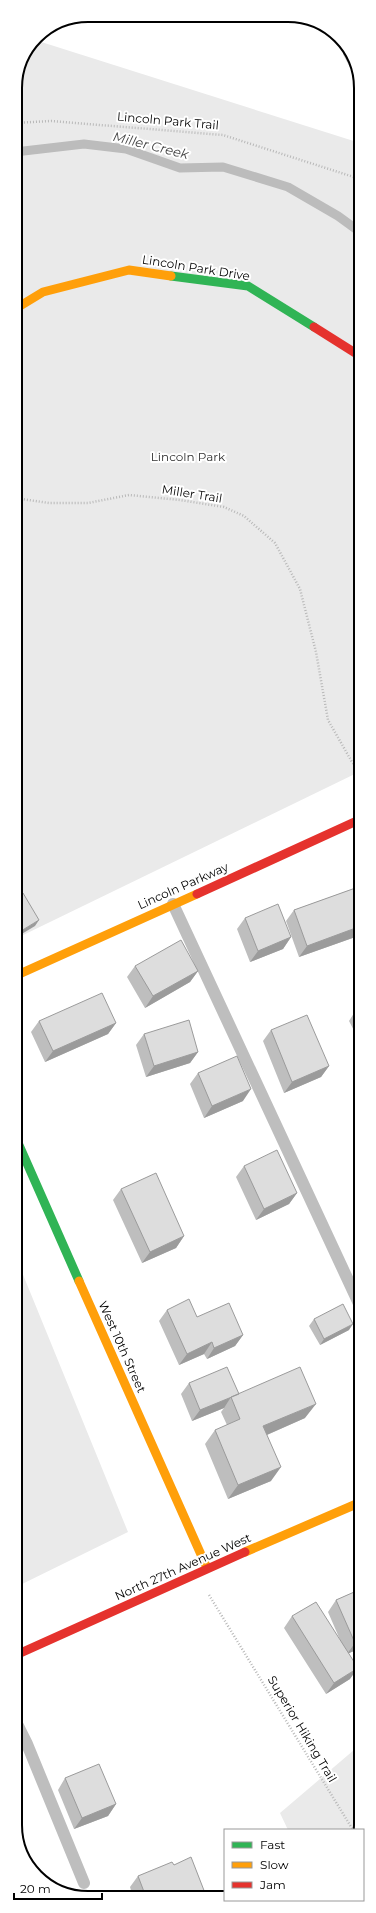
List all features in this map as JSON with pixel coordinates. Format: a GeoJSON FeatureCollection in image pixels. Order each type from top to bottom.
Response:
{"type":"FeatureCollection","features":[{"type":"Feature","properties":{"kind":"street","name":"Lincoln Park Drive"},"geometry":{"type":"LineString","coordinates":[[22,305],[43,292],[129,270],[248,286],[354,352]]}},
{"type":"Feature","properties":{"kind":"street","name":"Lincoln Parkway"},"geometry":{"type":"LineString","coordinates":[[22,973],[354,822]]}},
{"type":"Feature","properties":{"kind":"street","name":"West 10th Street"},"geometry":{"type":"LineString","coordinates":[[22,1152],[207,1568]]}},
{"type":"Feature","properties":{"kind":"street","name":"North 27th Avenue West"},"geometry":{"type":"LineString","coordinates":[[22,1652],[207,1568],[354,1505]]}},
{"type":"Feature","properties":{"kind":"lane"},"geometry":{"type":"LineString","coordinates":[[173,904],[354,1293]]}},
{"type":"Feature","properties":{"kind":"lane"},"geometry":{"type":"LineString","coordinates":[[22,1734],[84,1883]]}},
{"type":"Feature","properties":{"kind":"path","name":"Lincoln Park Trail"},"geometry":{"type":"LineString","coordinates":[[22,123],[51,121],[223,135],[354,177]]}},
{"type":"Feature","properties":{"kind":"path","name":"Miller Trail"},"geometry":{"type":"LineString","coordinates":[[22,499],[49,503],[88,503],[129,495],[180,500],[224,507],[244,516],[276,543],[300,589],[316,652],[328,720],[354,764]]}},
{"type":"Feature","properties":{"kind":"path","name":"Superior Hiking Trail"},"geometry":{"type":"LineString","coordinates":[[236,1638],[352,1829]]}},
{"type":"Feature","properties":{"kind":"green space","name":"Lincoln Park"},"geometry":{"type":"Polygon","coordinates":[[[41,42],[354,141],[354,774],[22,936],[22,84],[24,71],[29,59],[41,42]]]}},
{"type":"Feature","properties":{"kind":"green space"},"geometry":{"type":"Polygon","coordinates":[[[22,1272],[128,1532],[22,1584],[22,1272]]]}},
{"type":"Feature","properties":{"kind":"green space"},"geometry":{"type":"Polygon","coordinates":[[[354,1750],[354,1829],[288,1829],[280,1813],[354,1750]]]}},
{"type":"Feature","properties":{"kind":"building"},"geometry":{"type":"Polygon","coordinates":[[[354,889],[354,929],[307,946],[294,910],[354,889]]]}},
{"type":"Feature","properties":{"kind":"building"},"geometry":{"type":"Polygon","coordinates":[[[22,894],[39,920],[22,930],[22,894]]]}},
{"type":"Feature","properties":{"kind":"building"},"geometry":{"type":"Polygon","coordinates":[[[278,904],[291,937],[258,951],[245,918],[278,904]]]}},
{"type":"Feature","properties":{"kind":"building"},"geometry":{"type":"Polygon","coordinates":[[[181,940],[198,971],[153,996],[135,966],[181,940]]]}},
{"type":"Feature","properties":{"kind":"building"},"geometry":{"type":"Polygon","coordinates":[[[102,993],[116,1023],[53,1051],[39,1021],[102,993]]]}},
{"type":"Feature","properties":{"kind":"building"},"geometry":{"type":"Polygon","coordinates":[[[307,1015],[329,1066],[292,1082],[271,1030],[307,1015]]]}},
{"type":"Feature","properties":{"kind":"building"},"geometry":{"type":"Polygon","coordinates":[[[189,1020],[198,1052],[154,1066],[144,1034],[189,1020]]]}},
{"type":"Feature","properties":{"kind":"building"},"geometry":{"type":"Polygon","coordinates":[[[237,1056],[251,1089],[212,1106],[198,1073],[237,1056]]]}},
{"type":"Feature","properties":{"kind":"building"},"geometry":{"type":"Polygon","coordinates":[[[277,1150],[297,1193],[264,1209],[244,1166],[277,1150]]]}},
{"type":"Feature","properties":{"kind":"building"},"geometry":{"type":"Polygon","coordinates":[[[156,1173],[184,1236],[150,1252],[121,1189],[156,1173]]]}},
{"type":"Feature","properties":{"kind":"building"},"geometry":{"type":"Polygon","coordinates":[[[189,1299],[197,1317],[229,1303],[243,1335],[214,1348],[212,1342],[187,1354],[167,1310],[189,1299]]]}},
{"type":"Feature","properties":{"kind":"building"},"geometry":{"type":"Polygon","coordinates":[[[343,1304],[353,1324],[324,1339],[314,1319],[343,1304]]]}},
{"type":"Feature","properties":{"kind":"building"},"geometry":{"type":"Polygon","coordinates":[[[227,1367],[239,1394],[200,1410],[189,1383],[227,1367]]]}},
{"type":"Feature","properties":{"kind":"building"},"geometry":{"type":"Polygon","coordinates":[[[300,1367],[316,1404],[263,1426],[281,1467],[238,1485],[215,1430],[240,1419],[231,1397],[300,1367]]]}},
{"type":"Feature","properties":{"kind":"building"},"geometry":{"type":"Polygon","coordinates":[[[354,1592],[354,1641],[336,1600],[354,1592]]]}},
{"type":"Feature","properties":{"kind":"building"},"geometry":{"type":"Polygon","coordinates":[[[316,1602],[354,1662],[354,1670],[334,1683],[292,1616],[316,1602]]]}},
{"type":"Feature","properties":{"kind":"building"},"geometry":{"type":"Polygon","coordinates":[[[99,1764],[116,1804],[82,1818],[65,1778],[99,1764]]]}},
{"type":"Feature","properties":{"kind":"building"},"geometry":{"type":"Polygon","coordinates":[[[191,1857],[204,1891],[144,1891],[138,1876],[172,1862],[174,1865],[191,1857]]]}},
{"type":"Feature","properties":{"kind":"waterway","name":"Miller Creek"},"geometry":{"type":"LineString","coordinates":[[22,151],[84,144],[126,149],[180,168],[223,167],[288,187],[338,216],[354,228]]}},
{"type":"Feature","properties":{"kind":"traffic: fast"},"geometry":{"type":"LineString","coordinates":[[171,276],[248,286],[314,327]]}},
{"type":"Feature","properties":{"kind":"traffic: fast"},"geometry":{"type":"LineString","coordinates":[[22,1152],[79,1281]]}},
{"type":"Feature","properties":{"kind":"traffic: slow"},"geometry":{"type":"LineString","coordinates":[[22,305],[43,292],[129,270],[171,276]]}},
{"type":"Feature","properties":{"kind":"traffic: slow"},"geometry":{"type":"LineString","coordinates":[[22,973],[197,894]]}},
{"type":"Feature","properties":{"kind":"traffic: slow"},"geometry":{"type":"LineString","coordinates":[[79,1281],[207,1568]]}},
{"type":"Feature","properties":{"kind":"traffic: slow"},"geometry":{"type":"LineString","coordinates":[[245,1552],[354,1505]]}},
{"type":"Feature","properties":{"kind":"traffic: jam"},"geometry":{"type":"LineString","coordinates":[[314,327],[354,352]]}},
{"type":"Feature","properties":{"kind":"traffic: jam"},"geometry":{"type":"LineString","coordinates":[[197,894],[354,822]]}},
{"type":"Feature","properties":{"kind":"traffic: jam"},"geometry":{"type":"LineString","coordinates":[[22,1652],[245,1552]]}}]}
